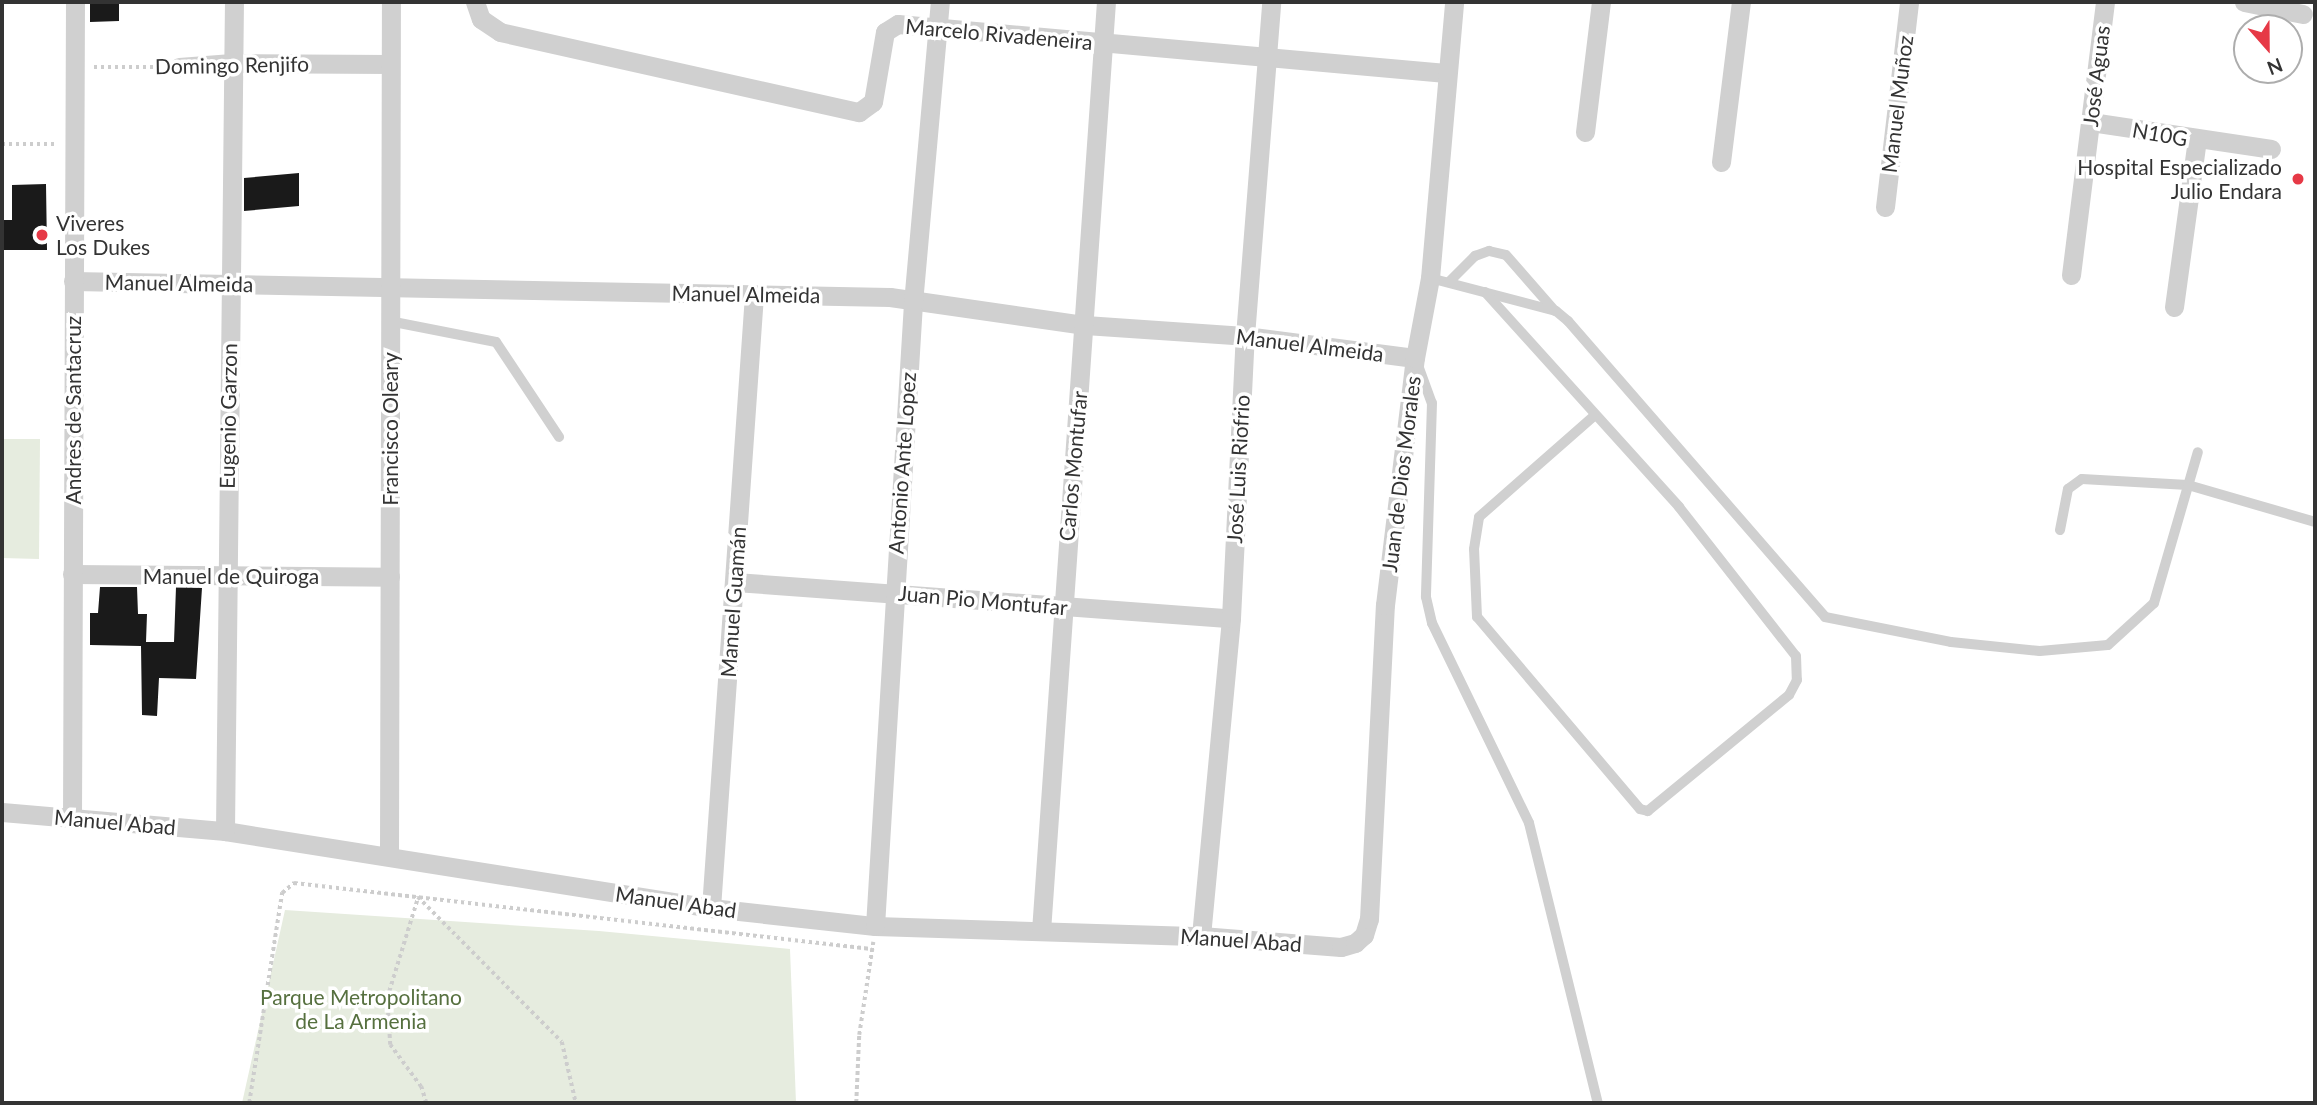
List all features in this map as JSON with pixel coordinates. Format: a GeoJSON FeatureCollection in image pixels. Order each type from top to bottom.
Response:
{"type":"FeatureCollection","features":[{"type":"Feature","properties":{"kind":"street","name":"Andres de Santacruz"},"geometry":{"type":"LineString","coordinates":[[72,818],[75,2]]}},
{"type":"Feature","properties":{"kind":"street","name":"Eugenio Garzon"},"geometry":{"type":"LineString","coordinates":[[225,831],[233,2]]}},
{"type":"Feature","properties":{"kind":"street","name":"Francisco Oleary"},"geometry":{"type":"LineString","coordinates":[[389,856],[388,287],[391,2]]}},
{"type":"Feature","properties":{"kind":"street","name":"Marcelo Rivadeneira"},"geometry":{"type":"LineString","coordinates":[[475,2],[481,19],[500,32],[859,112],[873,102],[885,32],[890,26],[1446,73]]}},
{"type":"Feature","properties":{"kind":"street","name":"Antonio Ante Lopez"},"geometry":{"type":"LineString","coordinates":[[875,926],[893,593],[913,303],[940,2]]}},
{"type":"Feature","properties":{"kind":"street","name":"Carlos Montufar"},"geometry":{"type":"LineString","coordinates":[[1041,931],[1061,606],[1085,326],[1101,42],[1106,2]]}},
{"type":"Feature","properties":{"kind":"street","name":"José Luis Riofrio"},"geometry":{"type":"LineString","coordinates":[[1201,936],[1231,618],[1245,336],[1271,2]]}},
{"type":"Feature","properties":{"kind":"street","name":"Juan de Dios Morales"},"geometry":{"type":"LineString","coordinates":[[1354,943],[1364,935],[1369,919],[1385,605],[1415,358],[1439,280],[1446,73],[1454,2]]}},
{"type":"Feature","properties":{"kind":"street"},"geometry":{"type":"LineString","coordinates":[[1585,132],[1601,2]]}},
{"type":"Feature","properties":{"kind":"street"},"geometry":{"type":"LineString","coordinates":[[1721,162],[1741,2]]}},
{"type":"Feature","properties":{"kind":"street","name":"Manuel Muñoz"},"geometry":{"type":"LineString","coordinates":[[1885,207],[1909,2]]}},
{"type":"Feature","properties":{"kind":"street","name":"José Aguas"},"geometry":{"type":"LineString","coordinates":[[2071,275],[2105,2]]}},
{"type":"Feature","properties":{"kind":"street"},"geometry":{"type":"LineString","coordinates":[[2244,2],[2303,14]]}},
{"type":"Feature","properties":{"kind":"street","name":"Domingo Renjifo"},"geometry":{"type":"LineString","coordinates":[[179,67],[232,63],[390,64]]}},
{"type":"Feature","properties":{"kind":"street","name":"N10G"},"geometry":{"type":"LineString","coordinates":[[2091,122],[2271,149]]}},
{"type":"Feature","properties":{"kind":"street"},"geometry":{"type":"LineString","coordinates":[[2174,307],[2197,140]]}},
{"type":"Feature","properties":{"kind":"street","name":"Manuel Almeida"},"geometry":{"type":"LineString","coordinates":[[73,281],[890,297],[913,303],[1085,326],[1245,336],[1415,358]]}},
{"type":"Feature","properties":{"kind":"street","name":"Manuel Guamán"},"geometry":{"type":"LineString","coordinates":[[711,908],[754,295]]}},
{"type":"Feature","properties":{"kind":"street","name":"Manuel de Quiroga"},"geometry":{"type":"LineString","coordinates":[[72,574],[390,577]]}},
{"type":"Feature","properties":{"kind":"street","name":"Juan Pio Montufar"},"geometry":{"type":"LineString","coordinates":[[735,582],[1231,618]]}},
{"type":"Feature","properties":{"kind":"street","name":"Manuel Abad"},"geometry":{"type":"LineString","coordinates":[[2,812],[225,831],[711,908],[875,926],[1201,936],[1341,947],[1354,943]]}},
{"type":"Feature","properties":{"kind":"lane"},"geometry":{"type":"LineString","coordinates":[[1439,280],[1475,256],[1489,251],[1506,255],[1825,617],[1951,642],[2040,651],[2108,645],[2154,603],[2198,452]]}},
{"type":"Feature","properties":{"kind":"lane"},"geometry":{"type":"LineString","coordinates":[[1439,280],[1556,311]]}},
{"type":"Feature","properties":{"kind":"lane"},"geometry":{"type":"LineString","coordinates":[[1485,292],[1679,507],[1791,646],[1798,665],[1789,695],[1648,811],[1640,809],[1477,617],[1474,549],[1479,517],[1594,415]]}},
{"type":"Feature","properties":{"kind":"lane"},"geometry":{"type":"LineString","coordinates":[[389,321],[496,342],[559,437]]}},
{"type":"Feature","properties":{"kind":"lane"},"geometry":{"type":"LineString","coordinates":[[1415,358],[1432,403],[1426,597],[1432,623],[1529,824],[1598,1103]]}},
{"type":"Feature","properties":{"kind":"lane"},"geometry":{"type":"LineString","coordinates":[[2060,530],[2068,489],[2082,479],[2188,485],[2315,522]]}},
{"type":"Feature","properties":{"kind":"path","name":"Domingo Renjifo"},"geometry":{"type":"LineString","coordinates":[[75,67],[179,67]]}},
{"type":"Feature","properties":{"kind":"path"},"geometry":{"type":"LineString","coordinates":[[2,144],[74,145]]}},
{"type":"Feature","properties":{"kind":"path"},"geometry":{"type":"LineString","coordinates":[[250,1103],[282,893],[294,883],[872,949]]}},
{"type":"Feature","properties":{"kind":"path"},"geometry":{"type":"LineString","coordinates":[[418,897],[387,998],[390,1045],[421,1087],[426,1103]]}},
{"type":"Feature","properties":{"kind":"path"},"geometry":{"type":"LineString","coordinates":[[418,897],[562,1042],[576,1103]]}},
{"type":"Feature","properties":{"kind":"path"},"geometry":{"type":"LineString","coordinates":[[856,1103],[859,1035],[875,926]]}},
{"type":"Feature","properties":{"kind":"green space"},"geometry":{"type":"Polygon","coordinates":[[[2,439],[40,439],[39,559],[2,558],[2,439]]]}},
{"type":"Feature","properties":{"kind":"green space","name":"Parque Metropolitano de La Armenia"},"geometry":{"type":"Polygon","coordinates":[[[285,910],[599,931],[790,949],[796,1103],[242,1103],[285,910]]]}},
{"type":"Feature","properties":{"kind":"building"},"geometry":{"type":"Polygon","coordinates":[[[90,2],[119,2],[119,21],[90,22],[90,2]]]}},
{"type":"Feature","properties":{"kind":"building"},"geometry":{"type":"Polygon","coordinates":[[[299,173],[299,206],[244,211],[244,178],[299,173]]]}},
{"type":"Feature","properties":{"kind":"building"},"geometry":{"type":"Polygon","coordinates":[[[46,184],[47,250],[2,250],[2,220],[12,220],[12,185],[46,184]]]}},
{"type":"Feature","properties":{"kind":"building"},"geometry":{"type":"Polygon","coordinates":[[[100,587],[137,587],[138,614],[147,614],[146,642],[174,642],[176,587],[202,588],[196,679],[159,678],[157,716],[142,715],[141,646],[90,645],[90,613],[98,613],[100,587]]]}},
{"type":"Feature","properties":{"kind":"place","name":"Hospital Especializado Julio Endara"},"geometry":{"type":"Point","coordinates":[2298,179]}},
{"type":"Feature","properties":{"kind":"place","name":"Viveres Los Dukes"},"geometry":{"type":"Point","coordinates":[42,235]}}]}
